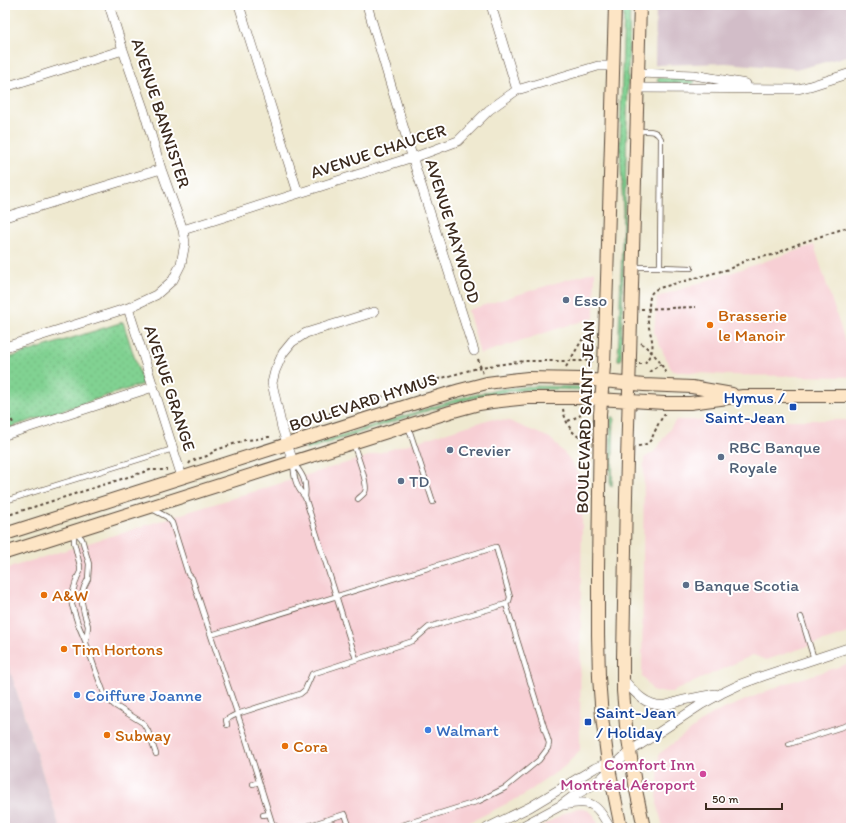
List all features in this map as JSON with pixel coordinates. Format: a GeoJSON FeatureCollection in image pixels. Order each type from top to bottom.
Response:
{"type":"FeatureCollection","features":[{"type":"Feature","properties":{"kind":"street","name":"AVENUE BANNISTER"},"geometry":{"type":"LineString","coordinates":[[5,347],[128,308],[156,295],[173,280],[181,264],[185,243],[183,230],[160,169],[144,111],[109,5]]}},
{"type":"Feature","properties":{"kind":"street"},"geometry":{"type":"LineString","coordinates":[[239,5],[298,193]]}},
{"type":"Feature","properties":{"kind":"street","name":"AVENUE MAYWOOD"},"geometry":{"type":"LineString","coordinates":[[367,5],[412,157],[476,354]]}},
{"type":"Feature","properties":{"kind":"street"},"geometry":{"type":"LineString","coordinates":[[491,5],[517,90]]}},
{"type":"Feature","properties":{"kind":"street","name":"BOULEVARD SAINT-JEAN"},"geometry":{"type":"LineString","coordinates":[[615,5],[607,279],[603,381],[600,414],[598,571],[599,662],[602,717],[609,767],[621,828]]}},
{"type":"Feature","properties":{"kind":"street"},"geometry":{"type":"LineString","coordinates":[[640,5],[628,402],[623,678],[625,716],[630,752],[644,828]]}},
{"type":"Feature","properties":{"kind":"street"},"geometry":{"type":"LineString","coordinates":[[5,87],[123,50]]}},
{"type":"Feature","properties":{"kind":"street","name":"AVENUE CHAUCER"},"geometry":{"type":"LineString","coordinates":[[183,230],[418,156],[458,141],[489,110],[517,90],[598,66],[613,66]]}},
{"type":"Feature","properties":{"kind":"street"},"geometry":{"type":"LineString","coordinates":[[638,73],[694,75],[769,88]]}},
{"type":"Feature","properties":{"kind":"street"},"geometry":{"type":"LineString","coordinates":[[637,88],[798,89],[851,74]]}},
{"type":"Feature","properties":{"kind":"street"},"geometry":{"type":"LineString","coordinates":[[5,217],[160,169]]}},
{"type":"Feature","properties":{"kind":"street","name":"AVENUE GRANGE"},"geometry":{"type":"LineString","coordinates":[[128,308],[182,477]]}},
{"type":"Feature","properties":{"kind":"street"},"geometry":{"type":"LineString","coordinates":[[293,462],[282,428],[272,383],[275,370],[283,353],[292,342],[306,333],[374,312]]}},
{"type":"Feature","properties":{"kind":"street","name":"BOULEVARD HYMUS"},"geometry":{"type":"LineString","coordinates":[[5,534],[429,399],[487,383],[543,378],[583,379],[629,384],[692,387],[743,396]]}},
{"type":"Feature","properties":{"kind":"street"},"geometry":{"type":"LineString","coordinates":[[5,435],[153,387]]}},
{"type":"Feature","properties":{"kind":"street","name":"BOULEVARD HYMUS"},"geometry":{"type":"LineString","coordinates":[[5,553],[465,408],[504,400],[544,397],[628,402],[690,403],[743,396],[851,396]]}},
{"type":"Feature","properties":{"kind":"street"},"geometry":{"type":"LineString","coordinates":[[69,514],[74,531]]}},
{"type":"Feature","properties":{"kind":"street"},"geometry":{"type":"LineString","coordinates":[[519,828],[560,806],[596,783],[609,767],[630,752],[702,704],[722,693],[752,680],[851,647]]}},
{"type":"Feature","properties":{"kind":"street"},"geometry":{"type":"LineString","coordinates":[[623,678],[639,697],[658,705],[666,705],[682,700],[722,693]]}},
{"type":"Feature","properties":{"kind":"street"},"geometry":{"type":"LineString","coordinates":[[487,828],[530,807],[595,768],[609,767]]}},
{"type":"Feature","properties":{"kind":"street"},"geometry":{"type":"LineString","coordinates":[[560,806],[576,802],[591,805],[599,811],[610,828]]}},
{"type":"Feature","properties":{"kind":"lane"},"geometry":{"type":"LineString","coordinates":[[636,131],[653,131],[659,134],[661,139],[660,268]]}},
{"type":"Feature","properties":{"kind":"lane"},"geometry":{"type":"LineString","coordinates":[[632,267],[691,268]]}},
{"type":"Feature","properties":{"kind":"lane"},"geometry":{"type":"LineString","coordinates":[[408,426],[434,502]]}},
{"type":"Feature","properties":{"kind":"lane"},"geometry":{"type":"LineString","coordinates":[[353,443],[366,486],[365,492],[358,499]]}},
{"type":"Feature","properties":{"kind":"lane"},"geometry":{"type":"LineString","coordinates":[[5,501],[173,449]]}},
{"type":"Feature","properties":{"kind":"lane"},"geometry":{"type":"LineString","coordinates":[[293,462],[294,477],[298,490],[305,498]]}},
{"type":"Feature","properties":{"kind":"lane"},"geometry":{"type":"LineString","coordinates":[[293,462],[302,474],[306,488],[305,498],[356,659]]}},
{"type":"Feature","properties":{"kind":"lane"},"geometry":{"type":"LineString","coordinates":[[149,507],[167,517],[172,523],[188,574],[192,578],[272,823],[278,828]]}},
{"type":"Feature","properties":{"kind":"lane"},"geometry":{"type":"LineString","coordinates":[[74,531],[82,539],[89,564],[88,579],[81,598],[88,626],[86,643]]}},
{"type":"Feature","properties":{"kind":"lane"},"geometry":{"type":"LineString","coordinates":[[74,531],[74,542],[80,572],[71,598],[78,626],[86,643],[105,696],[114,705],[142,723],[148,731],[156,754]]}},
{"type":"Feature","properties":{"kind":"lane"},"geometry":{"type":"LineString","coordinates":[[211,635],[496,547],[510,597],[506,604],[429,627],[412,641],[312,674],[305,690],[300,694],[237,714],[226,720],[227,725]]}},
{"type":"Feature","properties":{"kind":"lane"},"geometry":{"type":"LineString","coordinates":[[393,828],[479,801],[505,788],[539,760],[548,748],[549,743],[506,604]]}},
{"type":"Feature","properties":{"kind":"lane"},"geometry":{"type":"LineString","coordinates":[[800,617],[814,659]]}},
{"type":"Feature","properties":{"kind":"lane"},"geometry":{"type":"LineString","coordinates":[[789,744],[851,724]]}},
{"type":"Feature","properties":{"kind":"lane"},"geometry":{"type":"LineString","coordinates":[[253,784],[259,782]]}},
{"type":"Feature","properties":{"kind":"lane"},"geometry":{"type":"LineString","coordinates":[[263,816],[269,814]]}},
{"type":"Feature","properties":{"kind":"lane"},"geometry":{"type":"LineString","coordinates":[[301,828],[345,814],[350,828]]}},
{"type":"Feature","properties":{"kind":"path"},"geometry":{"type":"LineString","coordinates":[[642,364],[644,364],[652,352],[652,341],[648,317],[650,295],[656,289],[729,268],[751,258],[772,255],[798,244],[851,226]]}},
{"type":"Feature","properties":{"kind":"path"},"geometry":{"type":"LineString","coordinates":[[640,309],[696,307]]}},
{"type":"Feature","properties":{"kind":"path"},"geometry":{"type":"LineString","coordinates":[[566,368],[582,340],[594,336]]}},
{"type":"Feature","properties":{"kind":"path"},"geometry":{"type":"LineString","coordinates":[[640,343],[652,352],[661,364],[666,376]]}},
{"type":"Feature","properties":{"kind":"path"},"geometry":{"type":"LineString","coordinates":[[476,354],[483,375]]}},
{"type":"Feature","properties":{"kind":"path"},"geometry":{"type":"LineString","coordinates":[[649,372],[661,364]]}},
{"type":"Feature","properties":{"kind":"path"},"geometry":{"type":"LineString","coordinates":[[563,408],[567,421],[575,435],[580,438],[587,438]]}},
{"type":"Feature","properties":{"kind":"path"},"geometry":{"type":"LineString","coordinates":[[5,410],[10,417],[16,432]]}},
{"type":"Feature","properties":{"kind":"path"},"geometry":{"type":"LineString","coordinates":[[638,446],[643,446],[650,442],[658,424],[668,411]]}},
{"type":"Feature","properties":{"kind":"path"},"geometry":{"type":"LineString","coordinates":[[567,421],[581,414]]}},
{"type":"Feature","properties":{"kind":"path","name":"BOULEVARD HYMUS"},"geometry":{"type":"LineString","coordinates":[[190,463],[216,450],[245,440],[272,437]]}},
{"type":"Feature","properties":{"kind":"path"},"geometry":{"type":"LineString","coordinates":[[5,516],[150,470],[167,470]]}},
{"type":"Feature","properties":{"kind":"shaded area"},"geometry":{"type":"Polygon","coordinates":[[[656,5],[851,5],[851,55],[799,69],[726,63],[655,65],[656,5]]]}},
{"type":"Feature","properties":{"kind":"shaded area"},"geometry":{"type":"Polygon","coordinates":[[[814,245],[851,360],[851,377],[728,375],[672,371],[654,333],[657,297],[814,245]]]}},
{"type":"Feature","properties":{"kind":"shaded area"},"geometry":{"type":"Polygon","coordinates":[[[595,271],[594,318],[480,354],[468,310],[595,271]]]}},
{"type":"Feature","properties":{"kind":"shaded area"},"geometry":{"type":"Polygon","coordinates":[[[490,419],[509,421],[550,438],[567,456],[583,480],[580,750],[565,766],[524,795],[458,828],[60,828],[5,654],[5,569],[490,419]]]}},
{"type":"Feature","properties":{"kind":"shaded area"},"geometry":{"type":"Polygon","coordinates":[[[676,420],[851,420],[851,632],[766,660],[753,655],[672,692],[654,692],[642,676],[644,458],[654,452],[676,420]]]}},
{"type":"Feature","properties":{"kind":"shaded area"},"geometry":{"type":"Polygon","coordinates":[[[5,654],[30,734],[60,828],[5,828],[5,654]]]}},
{"type":"Feature","properties":{"kind":"shaded area"},"geometry":{"type":"Polygon","coordinates":[[[851,663],[851,828],[663,828],[657,804],[659,754],[712,714],[784,684],[851,663]]]}},
{"type":"Feature","properties":{"kind":"shaded area"},"geometry":{"type":"Polygon","coordinates":[[[578,808],[587,810],[593,814],[600,828],[538,828],[565,813],[578,808]]]}},
{"type":"Feature","properties":{"kind":"green space"},"geometry":{"type":"Polygon","coordinates":[[[624,5],[630,5],[621,360],[618,360],[623,212],[620,144],[624,5]]]}},
{"type":"Feature","properties":{"kind":"green space"},"geometry":{"type":"Polygon","coordinates":[[[658,78],[694,79],[695,82],[693,84],[660,83],[657,81],[658,78]]]}},
{"type":"Feature","properties":{"kind":"green space"},"geometry":{"type":"Polygon","coordinates":[[[123,322],[143,384],[5,429],[5,359],[123,322]]]}},
{"type":"Feature","properties":{"kind":"green space"},"geometry":{"type":"Polygon","coordinates":[[[536,386],[582,387],[582,390],[525,390],[483,396],[428,411],[306,450],[305,447],[460,398],[501,389],[536,386]]]}},
{"type":"Feature","properties":{"kind":"green space"},"geometry":{"type":"Polygon","coordinates":[[[611,417],[614,417],[612,486],[610,486],[611,417]]]}},
{"type":"Feature","properties":{"kind":"place","name":"Esso"},"geometry":{"type":"Point","coordinates":[566,300]}},
{"type":"Feature","properties":{"kind":"place","name":"Brasserie le Manoir"},"geometry":{"type":"Point","coordinates":[710,325]}},
{"type":"Feature","properties":{"kind":"place","name":"Hymus / Saint-Jean"},"geometry":{"type":"Point","coordinates":[793,407]}},
{"type":"Feature","properties":{"kind":"place","name":"Crevier"},"geometry":{"type":"Point","coordinates":[450,450]}},
{"type":"Feature","properties":{"kind":"place","name":"RBC Banque Royale"},"geometry":{"type":"Point","coordinates":[721,457]}},
{"type":"Feature","properties":{"kind":"place","name":"TD"},"geometry":{"type":"Point","coordinates":[401,481]}},
{"type":"Feature","properties":{"kind":"place","name":"Banque Scotia"},"geometry":{"type":"Point","coordinates":[686,585]}},
{"type":"Feature","properties":{"kind":"place","name":"A&W"},"geometry":{"type":"Point","coordinates":[44,595]}},
{"type":"Feature","properties":{"kind":"place","name":"Tim Hortons"},"geometry":{"type":"Point","coordinates":[64,649]}},
{"type":"Feature","properties":{"kind":"place","name":"Coiffure Joanne"},"geometry":{"type":"Point","coordinates":[77,695]}},
{"type":"Feature","properties":{"kind":"place","name":"Saint-Jean / Holiday"},"geometry":{"type":"Point","coordinates":[588,722]}},
{"type":"Feature","properties":{"kind":"place","name":"Walmart"},"geometry":{"type":"Point","coordinates":[428,730]}},
{"type":"Feature","properties":{"kind":"place","name":"Subway"},"geometry":{"type":"Point","coordinates":[107,735]}},
{"type":"Feature","properties":{"kind":"place","name":"Cora"},"geometry":{"type":"Point","coordinates":[285,746]}},
{"type":"Feature","properties":{"kind":"place","name":"Comfort Inn Montréal Aéroport"},"geometry":{"type":"Point","coordinates":[703,774]}}]}
